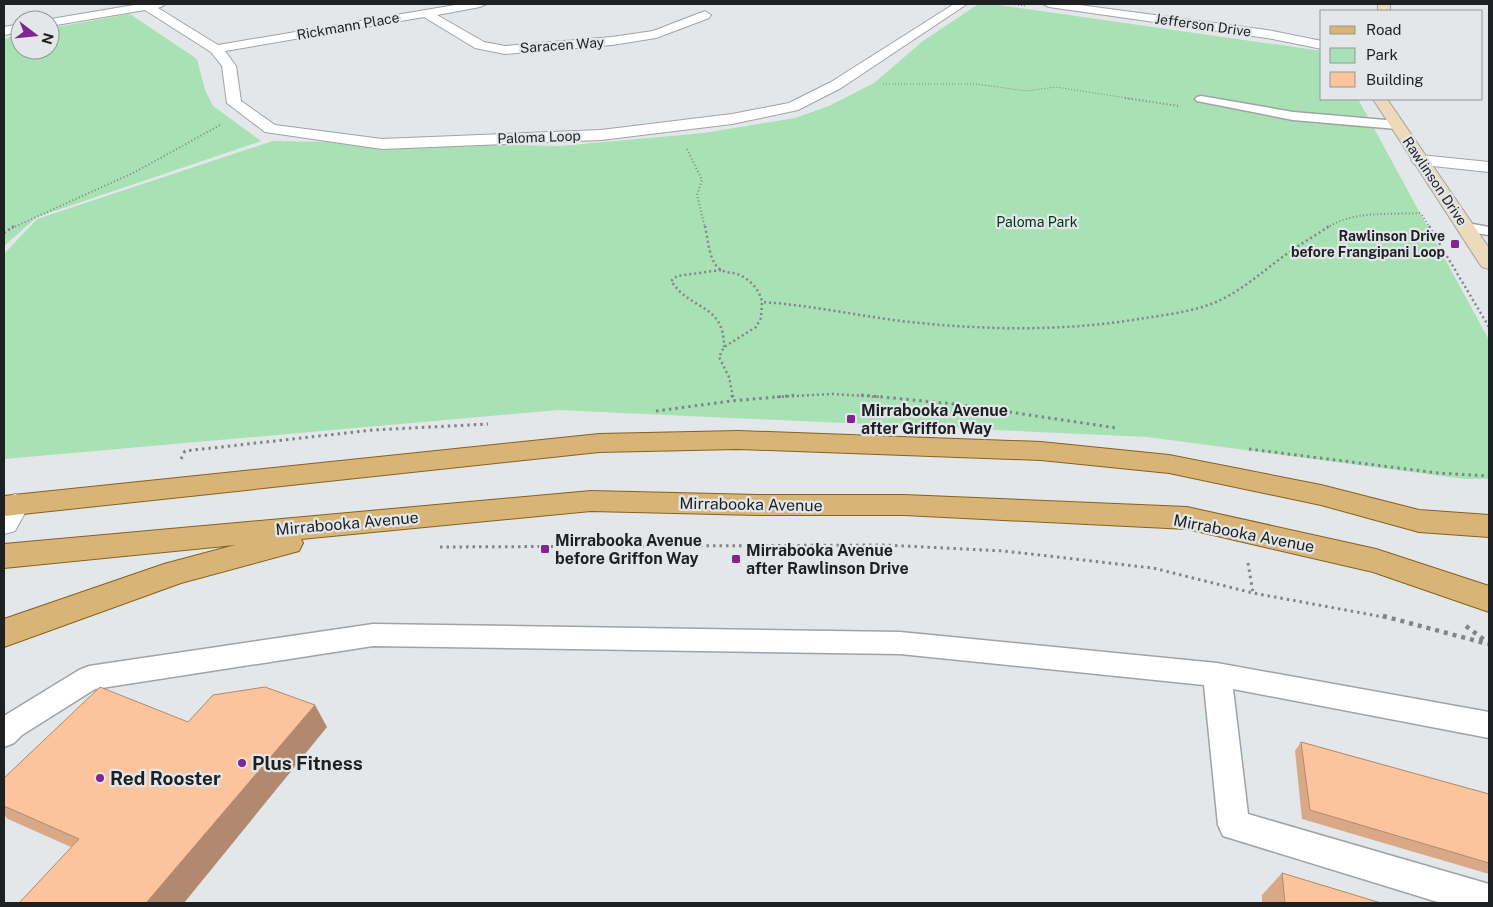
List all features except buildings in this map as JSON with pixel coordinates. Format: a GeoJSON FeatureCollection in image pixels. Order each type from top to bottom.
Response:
{"type":"FeatureCollection","features":[{"type":"Feature","properties":{"kind":"main road"},"geometry":{"type":"LineString","coordinates":[[7,511],[599,443],[738,440],[1041,450],[1169,464],[1321,495],[1419,521],[1489,526]]}},
{"type":"Feature","properties":{"kind":"main road","name":"Mirrabooka Avenue"},"geometry":{"type":"LineString","coordinates":[[4,556],[591,501],[758,506],[904,505],[1187,518],[1376,561],[1489,599]]}},
{"type":"Feature","properties":{"kind":"main road"},"geometry":{"type":"LineString","coordinates":[[4,633],[175,573],[241,554],[386,520]]}},
{"type":"Feature","properties":{"kind":"street","name":"Rickmann Place"},"geometry":{"type":"LineString","coordinates":[[216,49],[480,4]]}},
{"type":"Feature","properties":{"kind":"street","name":"Paloma Loop"},"geometry":{"type":"LineString","coordinates":[[153,5],[216,49],[229,66],[234,103],[271,129],[382,144],[601,135],[732,119],[793,107],[836,85],[961,4]]}},
{"type":"Feature","properties":{"kind":"street","name":"Jefferson Drive"},"geometry":{"type":"LineString","coordinates":[[1049,4],[1267,34],[1320,45]]}},
{"type":"Feature","properties":{"kind":"street"},"geometry":{"type":"LineString","coordinates":[[1144,16],[1155,4]]}},
{"type":"Feature","properties":{"kind":"street"},"geometry":{"type":"LineString","coordinates":[[60,20],[153,5]]}},
{"type":"Feature","properties":{"kind":"street","name":"Saracen Way"},"geometry":{"type":"LineString","coordinates":[[425,13],[480,45],[505,50],[612,42],[656,34],[705,15]]}},
{"type":"Feature","properties":{"kind":"street","name":"Jefferson Drive"},"geometry":{"type":"LineString","coordinates":[[1267,34],[1320,38]]}},
{"type":"Feature","properties":{"kind":"street","name":"Rawlinson Drive"},"geometry":{"type":"LineString","coordinates":[[1381,100],[1489,263]]}},
{"type":"Feature","properties":{"kind":"street"},"geometry":{"type":"LineString","coordinates":[[1420,160],[1489,167]]}},
{"type":"Feature","properties":{"kind":"lane"},"geometry":{"type":"LineString","coordinates":[[1201,100],[1294,116],[1397,125]]}},
{"type":"Feature","properties":{"kind":"lane"},"geometry":{"type":"LineString","coordinates":[[1467,228],[1489,231]]}},
{"type":"Feature","properties":{"kind":"lane"},"geometry":{"type":"LineString","coordinates":[[4,734],[12,726],[89,678],[373,635],[900,643],[1217,675],[1489,726]]}},
{"type":"Feature","properties":{"kind":"lane"},"geometry":{"type":"LineString","coordinates":[[1217,675],[1234,825],[1489,901]]}},
{"type":"Feature","properties":{"kind":"path"},"geometry":{"type":"LineString","coordinates":[[883,84],[918,86],[976,84],[1037,92],[1056,87],[1186,108]]}},
{"type":"Feature","properties":{"kind":"path"},"geometry":{"type":"LineString","coordinates":[[4,233],[135,172],[247,112]]}},
{"type":"Feature","properties":{"kind":"path"},"geometry":{"type":"LineString","coordinates":[[685,146],[702,180],[697,195],[713,260],[721,270]]}},
{"type":"Feature","properties":{"kind":"path"},"geometry":{"type":"LineString","coordinates":[[762,302],[782,303],[846,314],[959,327],[1062,326],[1131,320],[1203,306],[1228,298],[1293,249],[1339,220],[1421,213]]}},
{"type":"Feature","properties":{"kind":"path"},"geometry":{"type":"LineString","coordinates":[[1454,268],[1489,327]]}},
{"type":"Feature","properties":{"kind":"path"},"geometry":{"type":"LineString","coordinates":[[724,346],[756,327],[761,318],[761,295],[754,284],[740,274],[721,270],[677,276],[671,281],[676,290],[683,297],[719,318],[726,332],[724,346],[719,358],[729,377],[733,400]]}},
{"type":"Feature","properties":{"kind":"path"},"geometry":{"type":"LineString","coordinates":[[1438,473],[1489,476]]}},
{"type":"Feature","properties":{"kind":"path"},"geometry":{"type":"LineString","coordinates":[[438,547],[884,545],[1004,551],[1153,568],[1253,593],[1391,618],[1489,644]]}},
{"type":"Feature","properties":{"kind":"green space","name":"Paloma Park"},"geometry":{"type":"Polygon","coordinates":[[[977,5],[998,5],[1320,51],[1320,100],[1359,100],[1489,340],[1489,479],[1465,479],[1147,437],[558,410],[4,459],[4,254],[37,219],[273,141],[560,146],[704,133],[795,118],[829,106],[874,83],[923,41],[977,5]]]}},
{"type":"Feature","properties":{"kind":"green space"},"geometry":{"type":"Polygon","coordinates":[[[130,14],[197,59],[205,90],[213,106],[261,141],[37,217],[4,246],[4,39],[10,38],[10,60],[60,60],[60,26],[130,14]]]}},
{"type":"Feature","properties":{"kind":"place","name":"Rawlinson Drive before Frangipani Loop"},"geometry":{"type":"Point","coordinates":[1455,244]}},
{"type":"Feature","properties":{"kind":"place","name":"Mirrabooka Avenue after Griffon Way"},"geometry":{"type":"Point","coordinates":[851,419]}},
{"type":"Feature","properties":{"kind":"place","name":"Mirrabooka Avenue before Griffon Way"},"geometry":{"type":"Point","coordinates":[545,549]}},
{"type":"Feature","properties":{"kind":"place","name":"Mirrabooka Avenue after Rawlinson Drive"},"geometry":{"type":"Point","coordinates":[736,559]}},
{"type":"Feature","properties":{"kind":"place","name":"Plus Fitness"},"geometry":{"type":"Point","coordinates":[242,763]}},
{"type":"Feature","properties":{"kind":"place","name":"Red Rooster"},"geometry":{"type":"Point","coordinates":[100,778]}}]}
